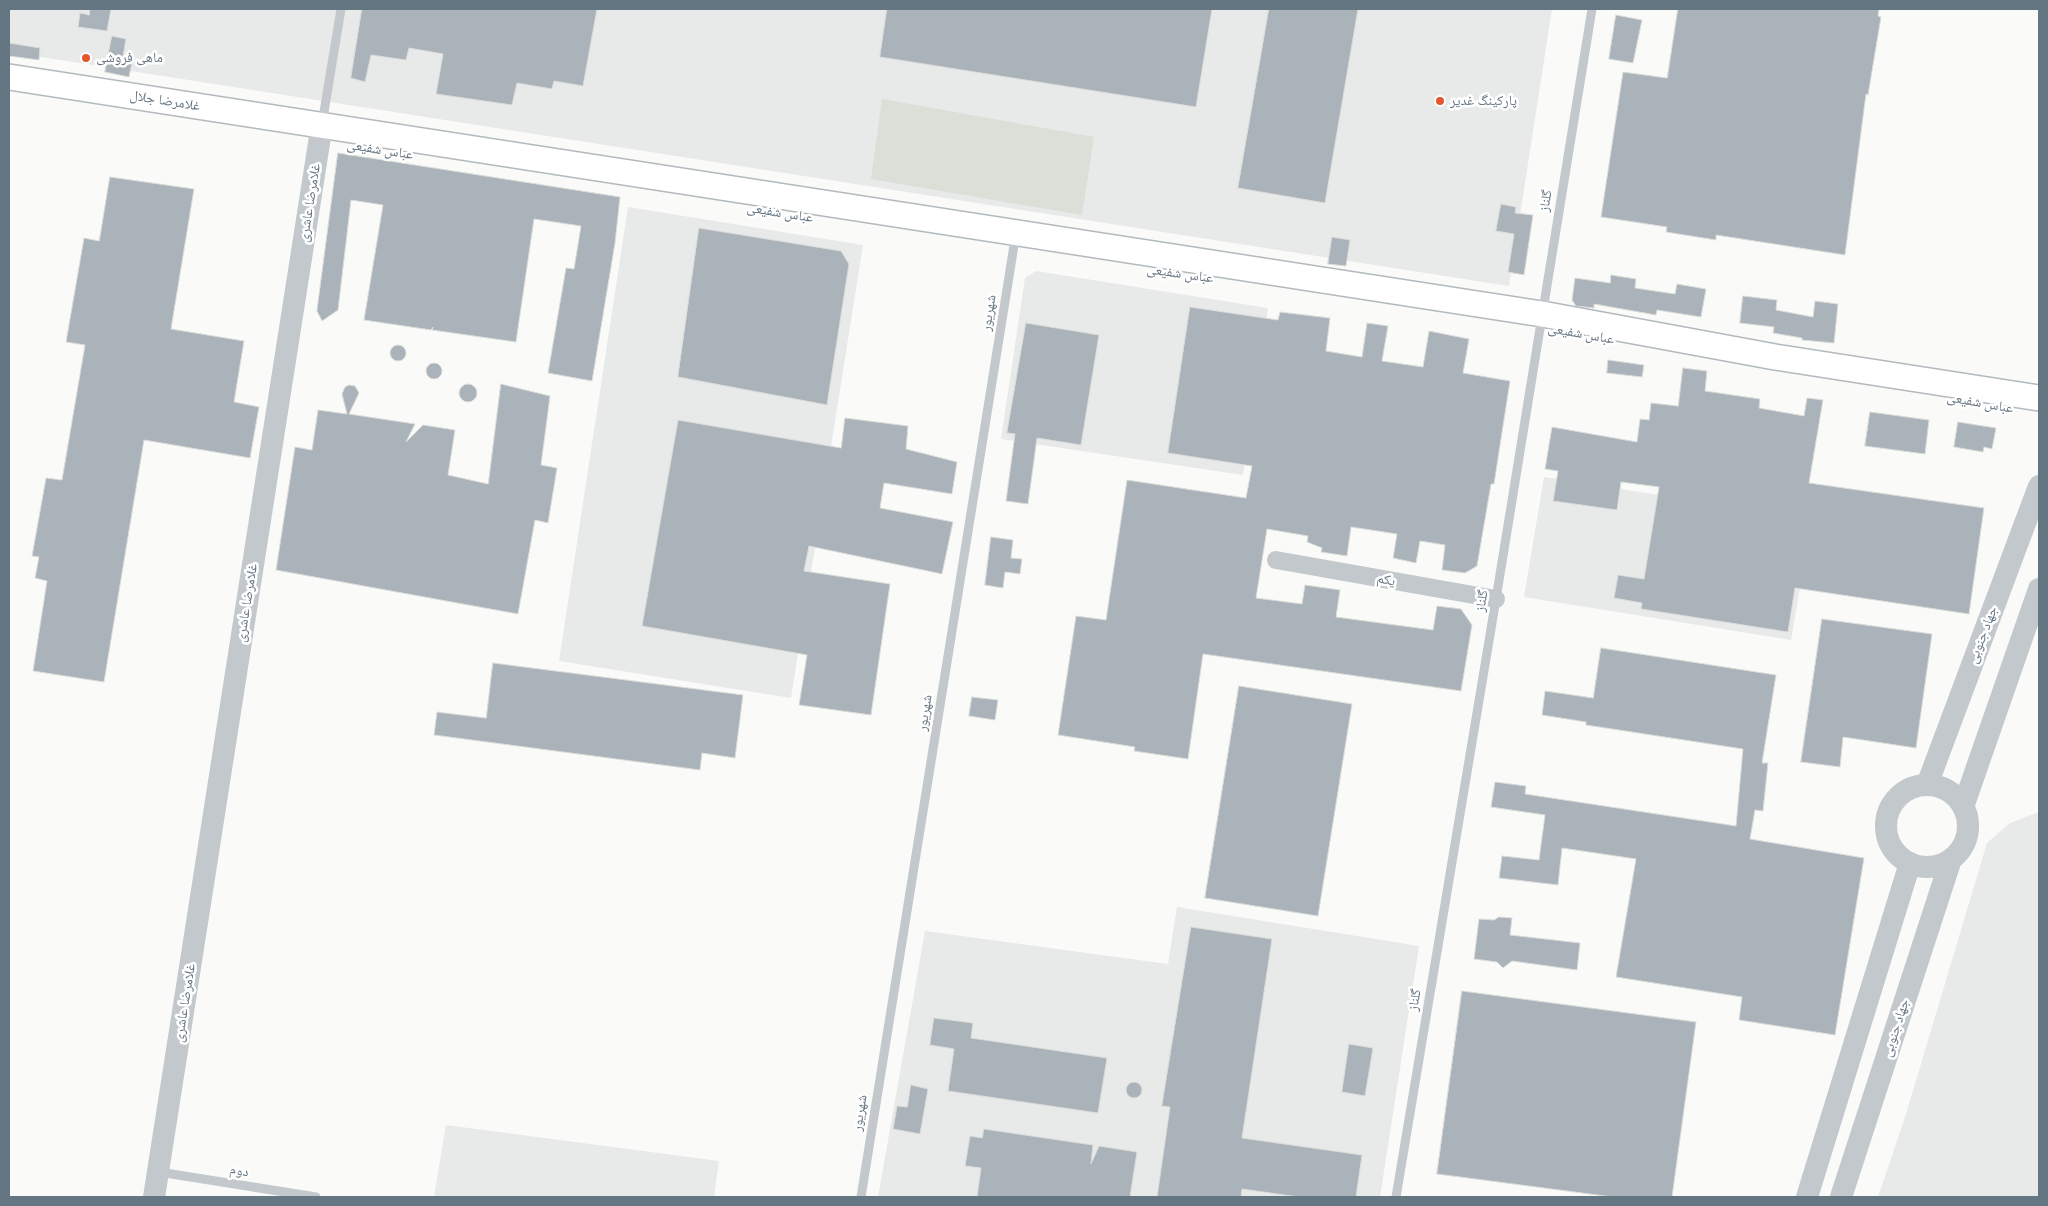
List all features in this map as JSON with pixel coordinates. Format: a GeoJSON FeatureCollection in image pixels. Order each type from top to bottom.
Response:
{"type":"FeatureCollection","features":[{"type":"Feature","properties":{"kind":"main road","name":"غلامرضا جلال"},"geometry":{"type":"LineString","coordinates":[[9,77],[321,132]]}},
{"type":"Feature","properties":{"kind":"main road","name":"غلامرضا جلال"},"geometry":{"type":"LineString","coordinates":[[9,94],[321,132]]}},
{"type":"Feature","properties":{"kind":"main road","name":"عباس شفیعی"},"geometry":{"type":"LineString","coordinates":[[321,132],[1015,241],[2039,398]]}},
{"type":"Feature","properties":{"kind":"main road","name":"عباس شفیعی"},"geometry":{"type":"LineString","coordinates":[[1541,321],[2039,414]]}},
{"type":"Feature","properties":{"kind":"street","name":"غلامرضا عاشری"},"geometry":{"type":"LineString","coordinates":[[154,1197],[321,132]]}},
{"type":"Feature","properties":{"kind":"street","name":"جهاد جنوبی"},"geometry":{"type":"LineString","coordinates":[[1928,785],[2039,486]]}},
{"type":"Feature","properties":{"kind":"street","name":"یکم"},"geometry":{"type":"LineString","coordinates":[[1276,560],[1496,599]]}},
{"type":"Feature","properties":{"kind":"street"},"geometry":{"type":"LineString","coordinates":[[1963,807],[2039,589]]}},
{"type":"Feature","properties":{"kind":"street"},"geometry":{"type":"LineString","coordinates":[[1928,785],[1943,788],[1958,798],[1963,807],[1966,812],[1969,829],[1964,845],[1951,859],[1938,866],[1921,867],[1910,863],[1901,858],[1888,840],[1887,818],[1894,803],[1906,791],[1916,786],[1928,785]]}},
{"type":"Feature","properties":{"kind":"street","name":"جهاد جنوبی"},"geometry":{"type":"LineString","coordinates":[[1841,1197],[1951,859]]}},
{"type":"Feature","properties":{"kind":"street"},"geometry":{"type":"LineString","coordinates":[[1807,1197],[1910,863]]}},
{"type":"Feature","properties":{"kind":"lane","name":"غلامرضا عاشری"},"geometry":{"type":"LineString","coordinates":[[321,132],[340,9]]}},
{"type":"Feature","properties":{"kind":"lane","name":"گلناز"},"geometry":{"type":"LineString","coordinates":[[1396,1197],[1592,9]]}},
{"type":"Feature","properties":{"kind":"lane","name":"شهریور"},"geometry":{"type":"LineString","coordinates":[[861,1197],[1015,241]]}},
{"type":"Feature","properties":{"kind":"lane","name":"دوم"},"geometry":{"type":"LineString","coordinates":[[158,1172],[316,1197]]}},
{"type":"Feature","properties":{"kind":"shaded area"},"geometry":{"type":"Polygon","coordinates":[[[9,9],[1552,9],[1509,286],[9,52],[9,9]]]}},
{"type":"Feature","properties":{"kind":"shaded area"},"geometry":{"type":"Polygon","coordinates":[[[882,99],[1094,137],[1082,215],[871,179],[882,99]]]}},
{"type":"Feature","properties":{"kind":"shaded area"},"geometry":{"type":"Polygon","coordinates":[[[628,207],[863,245],[791,698],[559,661],[628,207]]]}},
{"type":"Feature","properties":{"kind":"shaded area"},"geometry":{"type":"Polygon","coordinates":[[[1036,271],[1268,308],[1243,475],[1001,439],[1025,278],[1036,271]]]}},
{"type":"Feature","properties":{"kind":"shaded area"},"geometry":{"type":"Polygon","coordinates":[[[1544,477],[1812,519],[1791,640],[1524,597],[1544,477]]]}},
{"type":"Feature","properties":{"kind":"shaded area"},"geometry":{"type":"Polygon","coordinates":[[[2039,812],[2039,1197],[1878,1197],[1906,1114],[1987,843],[2010,823],[2039,812]]]}},
{"type":"Feature","properties":{"kind":"shaded area"},"geometry":{"type":"Polygon","coordinates":[[[1177,907],[1419,946],[1380,1197],[878,1197],[925,931],[1168,964],[1177,907]]]}},
{"type":"Feature","properties":{"kind":"shaded area"},"geometry":{"type":"Polygon","coordinates":[[[446,1125],[719,1161],[714,1197],[434,1197],[446,1125]]]}},
{"type":"Feature","properties":{"kind":"building"},"geometry":{"type":"Polygon","coordinates":[[[90,9],[111,9],[107,31],[78,27],[80,13],[89,15],[90,9]]]}},
{"type":"Feature","properties":{"kind":"building"},"geometry":{"type":"Polygon","coordinates":[[[362,9],[597,9],[583,86],[554,81],[552,89],[517,83],[512,105],[436,94],[443,54],[409,48],[406,60],[371,55],[365,82],[351,78],[362,9]]]}},
{"type":"Feature","properties":{"kind":"building"},"geometry":{"type":"Polygon","coordinates":[[[887,9],[1212,9],[1196,107],[880,57],[887,9]]]}},
{"type":"Feature","properties":{"kind":"building"},"geometry":{"type":"Polygon","coordinates":[[[1269,9],[1358,9],[1325,203],[1238,188],[1269,9]]]}},
{"type":"Feature","properties":{"kind":"building"},"geometry":{"type":"Polygon","coordinates":[[[1678,9],[1879,9],[1878,16],[1881,17],[1868,95],[1866,94],[1845,255],[1716,235],[1716,240],[1666,232],[1667,227],[1601,217],[1623,72],[1667,78],[1678,9]]]}},
{"type":"Feature","properties":{"kind":"building"},"geometry":{"type":"Polygon","coordinates":[[[1616,15],[1642,20],[1633,63],[1609,59],[1616,15]]]}},
{"type":"Feature","properties":{"kind":"building"},"geometry":{"type":"Polygon","coordinates":[[[112,36],[126,39],[123,56],[133,58],[129,77],[105,72],[112,36]]]}},
{"type":"Feature","properties":{"kind":"building"},"geometry":{"type":"Polygon","coordinates":[[[9,43],[40,48],[39,60],[9,56],[9,43]]]}},
{"type":"Feature","properties":{"kind":"building"},"geometry":{"type":"Polygon","coordinates":[[[338,153],[620,197],[615,243],[592,381],[548,373],[566,268],[574,269],[581,226],[534,219],[516,342],[432,330],[433,327],[431,330],[364,320],[383,205],[351,200],[338,310],[322,321],[317,311],[338,153]]]}},
{"type":"Feature","properties":{"kind":"building"},"geometry":{"type":"Polygon","coordinates":[[[110,177],[194,189],[171,329],[244,341],[234,402],[259,407],[250,458],[144,440],[104,682],[33,671],[47,581],[35,578],[39,557],[32,556],[46,478],[62,480],[85,345],[66,342],[84,238],[99,241],[110,177]]]}},
{"type":"Feature","properties":{"kind":"building"},"geometry":{"type":"Polygon","coordinates":[[[1501,204],[1516,207],[1515,213],[1533,215],[1524,275],[1508,272],[1514,234],[1496,231],[1501,204]]]}},
{"type":"Feature","properties":{"kind":"building"},"geometry":{"type":"Polygon","coordinates":[[[699,228],[841,251],[849,264],[827,405],[678,377],[699,228]]]}},
{"type":"Feature","properties":{"kind":"building"},"geometry":{"type":"Polygon","coordinates":[[[1332,237],[1350,240],[1346,266],[1328,264],[1332,237]]]}},
{"type":"Feature","properties":{"kind":"building"},"geometry":{"type":"Polygon","coordinates":[[[1611,275],[1636,279],[1635,288],[1675,294],[1677,284],[1706,289],[1701,317],[1657,310],[1656,315],[1594,304],[1594,308],[1576,306],[1572,300],[1575,278],[1610,283],[1611,275]]]}},
{"type":"Feature","properties":{"kind":"building"},"geometry":{"type":"Polygon","coordinates":[[[1743,296],[1777,300],[1776,310],[1813,317],[1815,301],[1838,304],[1834,343],[1802,340],[1802,338],[1773,333],[1774,327],[1740,323],[1743,296]]]}},
{"type":"Feature","properties":{"kind":"building"},"geometry":{"type":"Polygon","coordinates":[[[1190,307],[1278,320],[1280,312],[1330,318],[1326,351],[1362,357],[1367,323],[1388,326],[1382,361],[1423,367],[1429,331],[1469,339],[1463,373],[1510,381],[1494,484],[1491,484],[1477,566],[1465,573],[1442,570],[1445,545],[1420,541],[1416,563],[1393,558],[1397,534],[1351,527],[1347,556],[1321,552],[1322,548],[1307,542],[1308,536],[1267,529],[1256,598],[1302,604],[1305,585],[1340,590],[1336,617],[1433,630],[1437,606],[1461,609],[1472,625],[1461,691],[1203,654],[1188,759],[1134,751],[1135,747],[1058,735],[1076,616],[1106,620],[1127,480],[1246,498],[1252,466],[1168,453],[1190,307]]]}},
{"type":"Feature","properties":{"kind":"building"},"geometry":{"type":"Polygon","coordinates":[[[1026,323],[1099,335],[1081,445],[1037,438],[1028,504],[1006,501],[1015,434],[1007,433],[1026,323]]]}},
{"type":"Feature","properties":{"kind":"building"},"geometry":{"type":"Polygon","coordinates":[[[398,345],[406,353],[398,361],[390,353],[398,345]]]}},
{"type":"Feature","properties":{"kind":"building"},"geometry":{"type":"Polygon","coordinates":[[[1608,360],[1644,365],[1642,377],[1607,373],[1608,360]]]}},
{"type":"Feature","properties":{"kind":"building"},"geometry":{"type":"Polygon","coordinates":[[[431,363],[437,363],[442,368],[440,377],[431,379],[426,374],[426,368],[431,363]]]}},
{"type":"Feature","properties":{"kind":"building"},"geometry":{"type":"Polygon","coordinates":[[[1683,368],[1707,371],[1705,391],[1760,399],[1759,408],[1804,416],[1807,398],[1823,400],[1809,483],[1984,508],[1969,614],[1795,588],[1788,632],[1641,609],[1642,603],[1614,598],[1618,575],[1644,579],[1659,487],[1621,482],[1617,510],[1553,501],[1558,471],[1545,469],[1552,427],[1637,442],[1640,419],[1649,420],[1651,403],[1678,406],[1683,368]]]}},
{"type":"Feature","properties":{"kind":"building"},"geometry":{"type":"Polygon","coordinates":[[[468,384],[474,387],[477,393],[474,399],[468,402],[462,399],[459,393],[462,387],[468,384]]]}},
{"type":"Feature","properties":{"kind":"building"},"geometry":{"type":"Polygon","coordinates":[[[501,384],[550,396],[541,465],[557,468],[548,523],[535,520],[518,614],[276,570],[295,447],[312,450],[318,410],[347,414],[342,394],[345,387],[349,385],[355,386],[359,393],[349,414],[415,424],[406,442],[423,425],[455,430],[448,475],[488,484],[501,384]]]}},
{"type":"Feature","properties":{"kind":"building"},"geometry":{"type":"Polygon","coordinates":[[[1870,412],[1929,420],[1925,454],[1865,446],[1870,412]]]}},
{"type":"Feature","properties":{"kind":"building"},"geometry":{"type":"Polygon","coordinates":[[[845,418],[908,426],[906,449],[957,462],[952,494],[884,483],[880,508],[953,522],[942,574],[809,546],[804,571],[890,584],[871,715],[799,705],[807,655],[642,626],[678,420],[841,448],[845,418]]]}},
{"type":"Feature","properties":{"kind":"building"},"geometry":{"type":"Polygon","coordinates":[[[1958,422],[1996,428],[1992,449],[1984,447],[1983,452],[1954,447],[1958,422]]]}},
{"type":"Feature","properties":{"kind":"building"},"geometry":{"type":"Polygon","coordinates":[[[991,537],[1013,540],[1011,558],[1022,559],[1020,574],[1005,572],[1003,588],[985,585],[991,537]]]}},
{"type":"Feature","properties":{"kind":"building"},"geometry":{"type":"Polygon","coordinates":[[[1822,619],[1932,634],[1916,748],[1843,737],[1840,767],[1801,762],[1822,619]]]}},
{"type":"Feature","properties":{"kind":"building"},"geometry":{"type":"Polygon","coordinates":[[[1601,648],[1776,675],[1762,763],[1768,763],[1763,811],[1755,810],[1750,839],[1864,858],[1835,1035],[1739,1020],[1742,997],[1616,977],[1636,859],[1562,848],[1558,885],[1499,878],[1502,856],[1539,860],[1545,815],[1491,807],[1495,782],[1526,786],[1525,794],[1736,826],[1743,749],[1586,725],[1586,722],[1542,715],[1545,691],[1593,698],[1601,648]]]}},
{"type":"Feature","properties":{"kind":"building"},"geometry":{"type":"Polygon","coordinates":[[[493,663],[743,695],[735,758],[702,753],[700,770],[434,735],[437,712],[486,718],[493,663]]]}},
{"type":"Feature","properties":{"kind":"building"},"geometry":{"type":"Polygon","coordinates":[[[1239,686],[1352,704],[1318,916],[1205,898],[1239,686]]]}},
{"type":"Feature","properties":{"kind":"building"},"geometry":{"type":"Polygon","coordinates":[[[972,697],[998,700],[995,720],[969,716],[972,697]]]}},
{"type":"Feature","properties":{"kind":"building"},"geometry":{"type":"Polygon","coordinates":[[[1499,917],[1512,918],[1510,935],[1580,943],[1577,970],[1512,961],[1503,968],[1497,962],[1474,959],[1479,919],[1494,920],[1499,917]]]}},
{"type":"Feature","properties":{"kind":"building"},"geometry":{"type":"Polygon","coordinates":[[[1191,927],[1272,939],[1242,1138],[1362,1155],[1356,1197],[1299,1197],[1242,1189],[1241,1197],[1157,1197],[1170,1107],[1162,1106],[1191,927]]]}},
{"type":"Feature","properties":{"kind":"building"},"geometry":{"type":"Polygon","coordinates":[[[1462,991],[1696,1022],[1672,1197],[1613,1197],[1437,1174],[1462,991]]]}},
{"type":"Feature","properties":{"kind":"building"},"geometry":{"type":"Polygon","coordinates":[[[934,1018],[973,1023],[971,1038],[1107,1058],[1098,1113],[948,1091],[954,1049],[930,1045],[934,1018]]]}},
{"type":"Feature","properties":{"kind":"building"},"geometry":{"type":"Polygon","coordinates":[[[1349,1044],[1373,1048],[1365,1096],[1342,1092],[1349,1044]]]}},
{"type":"Feature","properties":{"kind":"building"},"geometry":{"type":"Polygon","coordinates":[[[1131,1082],[1137,1082],[1142,1087],[1140,1096],[1131,1098],[1126,1093],[1126,1087],[1131,1082]]]}},
{"type":"Feature","properties":{"kind":"building"},"geometry":{"type":"Polygon","coordinates":[[[911,1085],[928,1089],[920,1134],[893,1129],[897,1106],[907,1107],[911,1085]]]}},
{"type":"Feature","properties":{"kind":"building"},"geometry":{"type":"Polygon","coordinates":[[[984,1129],[1093,1145],[1091,1164],[1099,1146],[1137,1152],[1130,1197],[977,1197],[981,1168],[965,1166],[970,1136],[982,1138],[984,1129]]]}},
{"type":"Feature","properties":{"kind":"place","name":"ماهی فروشی"},"geometry":{"type":"Point","coordinates":[86,58]}},
{"type":"Feature","properties":{"kind":"place","name":"پارکینگ غدیر"},"geometry":{"type":"Point","coordinates":[1440,101]}}]}
